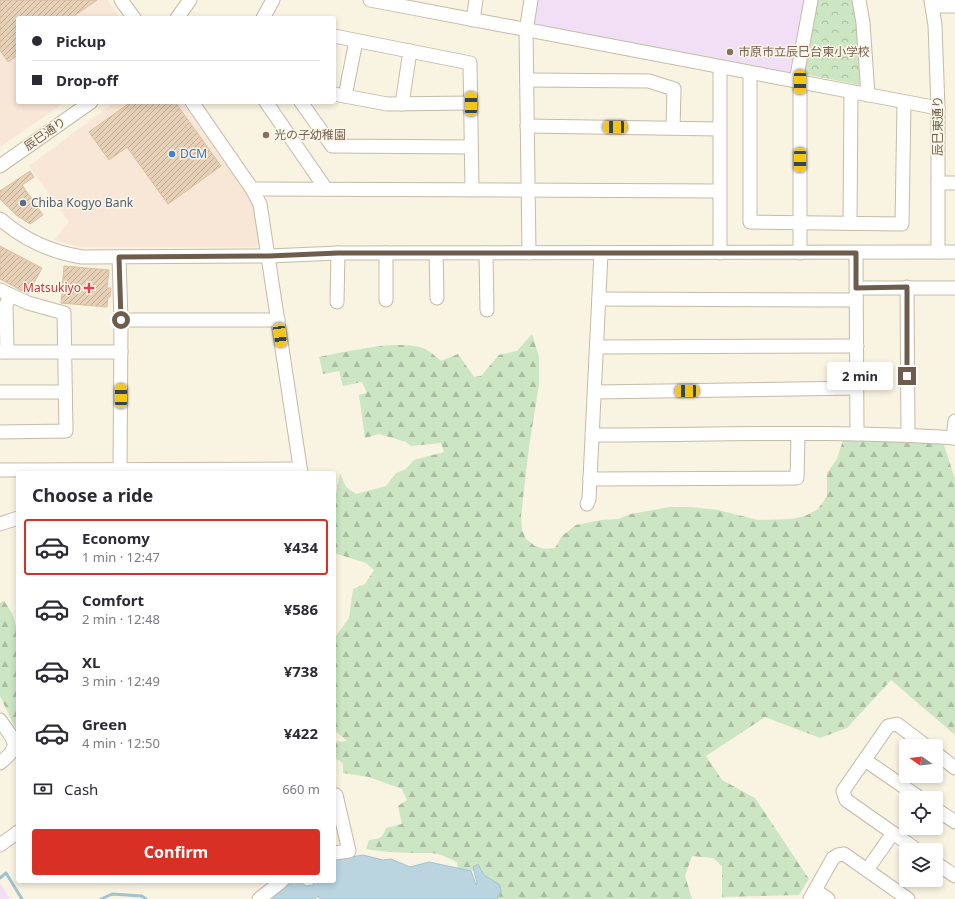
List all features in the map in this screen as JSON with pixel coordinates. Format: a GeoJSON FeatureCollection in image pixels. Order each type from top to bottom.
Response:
{"type":"FeatureCollection","features":[{"type":"Feature","properties":{"kind":"street"},"geometry":{"type":"LineString","coordinates":[[121,0],[133,16]]}},
{"type":"Feature","properties":{"kind":"street"},"geometry":{"type":"LineString","coordinates":[[178,16],[190,0]]}},
{"type":"Feature","properties":{"kind":"street"},"geometry":{"type":"LineString","coordinates":[[264,16],[273,0]]}},
{"type":"Feature","properties":{"kind":"street"},"geometry":{"type":"LineString","coordinates":[[370,0],[398,3],[526,31],[938,108]]}},
{"type":"Feature","properties":{"kind":"street"},"geometry":{"type":"LineString","coordinates":[[473,20],[476,0]]}},
{"type":"Feature","properties":{"kind":"street"},"geometry":{"type":"LineString","coordinates":[[529,253],[526,31],[531,0]]}},
{"type":"Feature","properties":{"kind":"street"},"geometry":{"type":"LineString","coordinates":[[800,253],[798,82],[811,0]]}},
{"type":"Feature","properties":{"kind":"street"},"geometry":{"type":"LineString","coordinates":[[859,0],[863,23],[868,95]]}},
{"type":"Feature","properties":{"kind":"street"},"geometry":{"type":"LineString","coordinates":[[932,3],[955,6]]}},
{"type":"Feature","properties":{"kind":"street","name":"辰巳東通り"},"geometry":{"type":"LineString","coordinates":[[932,3],[935,25],[938,108],[938,252]]}},
{"type":"Feature","properties":{"kind":"street"},"geometry":{"type":"LineString","coordinates":[[336,36],[470,63],[472,190]]}},
{"type":"Feature","properties":{"kind":"street"},"geometry":{"type":"LineString","coordinates":[[356,40],[340,95],[387,104],[471,104]]}},
{"type":"Feature","properties":{"kind":"street"},"geometry":{"type":"LineString","coordinates":[[402,104],[410,51]]}},
{"type":"Feature","properties":{"kind":"street"},"geometry":{"type":"LineString","coordinates":[[720,67],[720,253]]}},
{"type":"Feature","properties":{"kind":"street"},"geometry":{"type":"LineString","coordinates":[[750,73],[750,222],[902,224],[904,102]]}},
{"type":"Feature","properties":{"kind":"street"},"geometry":{"type":"LineString","coordinates":[[527,80],[649,81],[674,89],[673,128]]}},
{"type":"Feature","properties":{"kind":"street"},"geometry":{"type":"LineString","coordinates":[[850,92],[850,223]]}},
{"type":"Feature","properties":{"kind":"street","name":"辰巳通り"},"geometry":{"type":"LineString","coordinates":[[0,166],[88,104]]}},
{"type":"Feature","properties":{"kind":"street"},"geometry":{"type":"LineString","coordinates":[[0,470],[301,471],[260,204],[252,189],[196,104]]}},
{"type":"Feature","properties":{"kind":"street"},"geometry":{"type":"LineString","coordinates":[[267,104],[326,189]]}},
{"type":"Feature","properties":{"kind":"street"},"geometry":{"type":"LineString","coordinates":[[302,104],[332,146],[471,147]]}},
{"type":"Feature","properties":{"kind":"street"},"geometry":{"type":"LineString","coordinates":[[527,126],[719,129]]}},
{"type":"Feature","properties":{"kind":"street"},"geometry":{"type":"LineString","coordinates":[[938,183],[955,183]]}},
{"type":"Feature","properties":{"kind":"street"},"geometry":{"type":"LineString","coordinates":[[252,189],[719,191]]}},
{"type":"Feature","properties":{"kind":"street"},"geometry":{"type":"LineString","coordinates":[[0,219],[25,238],[54,251],[82,257],[269,256],[338,253],[955,252]]}},
{"type":"Feature","properties":{"kind":"street"},"geometry":{"type":"LineString","coordinates":[[337,302],[338,253]]}},
{"type":"Feature","properties":{"kind":"street"},"geometry":{"type":"LineString","coordinates":[[386,253],[386,300]]}},
{"type":"Feature","properties":{"kind":"street"},"geometry":{"type":"LineString","coordinates":[[436,253],[437,298]]}},
{"type":"Feature","properties":{"kind":"street"},"geometry":{"type":"LineString","coordinates":[[486,253],[487,310]]}},
{"type":"Feature","properties":{"kind":"street"},"geometry":{"type":"LineString","coordinates":[[587,504],[589,499],[595,392],[601,253]]}},
{"type":"Feature","properties":{"kind":"street"},"geometry":{"type":"LineString","coordinates":[[856,253],[857,434]]}},
{"type":"Feature","properties":{"kind":"street"},"geometry":{"type":"LineString","coordinates":[[119,257],[121,320],[120,471]]}},
{"type":"Feature","properties":{"kind":"street"},"geometry":{"type":"LineString","coordinates":[[599,299],[856,294],[907,287],[955,288]]}},
{"type":"Feature","properties":{"kind":"street"},"geometry":{"type":"LineString","coordinates":[[907,287],[908,435]]}},
{"type":"Feature","properties":{"kind":"street"},"geometry":{"type":"LineString","coordinates":[[0,432],[66,431],[66,392],[65,352],[64,313],[46,310],[5,293],[6,305],[3,352],[65,352],[121,352]]}},
{"type":"Feature","properties":{"kind":"street"},"geometry":{"type":"LineString","coordinates":[[121,320],[278,320]]}},
{"type":"Feature","properties":{"kind":"street"},"geometry":{"type":"LineString","coordinates":[[597,347],[857,346]]}},
{"type":"Feature","properties":{"kind":"street"},"geometry":{"type":"LineString","coordinates":[[595,392],[857,388]]}},
{"type":"Feature","properties":{"kind":"street"},"geometry":{"type":"LineString","coordinates":[[0,392],[66,392]]}},
{"type":"Feature","properties":{"kind":"street"},"geometry":{"type":"LineString","coordinates":[[592,435],[857,434],[954,438],[955,421]]}},
{"type":"Feature","properties":{"kind":"street"},"geometry":{"type":"LineString","coordinates":[[590,479],[797,478],[798,434]]}},
{"type":"Feature","properties":{"kind":"street"},"geometry":{"type":"LineString","coordinates":[[0,524],[16,519]]}},
{"type":"Feature","properties":{"kind":"street"},"geometry":{"type":"LineString","coordinates":[[0,720],[14,742],[16,749],[0,763]]}},
{"type":"Feature","properties":{"kind":"street"},"geometry":{"type":"LineString","coordinates":[[907,843],[846,800],[842,795],[843,791],[888,726],[897,724],[917,739]]}},
{"type":"Feature","properties":{"kind":"street"},"geometry":{"type":"LineString","coordinates":[[943,759],[955,768]]}},
{"type":"Feature","properties":{"kind":"street"},"geometry":{"type":"LineString","coordinates":[[865,760],[910,791]]}},
{"type":"Feature","properties":{"kind":"street"},"geometry":{"type":"LineString","coordinates":[[336,795],[349,850],[336,853]]}},
{"type":"Feature","properties":{"kind":"street"},"geometry":{"type":"LineString","coordinates":[[943,814],[955,822]]}},
{"type":"Feature","properties":{"kind":"street"},"geometry":{"type":"LineString","coordinates":[[868,870],[892,832]]}},
{"type":"Feature","properties":{"kind":"street"},"geometry":{"type":"LineString","coordinates":[[0,845],[16,833]]}},
{"type":"Feature","properties":{"kind":"street"},"geometry":{"type":"LineString","coordinates":[[828,899],[813,894],[833,858],[844,854],[908,899]]}},
{"type":"Feature","properties":{"kind":"street"},"geometry":{"type":"LineString","coordinates":[[943,868],[955,876]]}},
{"type":"Feature","properties":{"kind":"street"},"geometry":{"type":"LineString","coordinates":[[259,899],[279,883]]}},
{"type":"Feature","properties":{"kind":"shaded area"},"geometry":{"type":"Polygon","coordinates":[[[0,0],[107,0],[119,16],[16,16],[16,104],[62,104],[0,147],[0,0]]]}},
{"type":"Feature","properties":{"kind":"shaded area","name":"市原市立辰巳台東小学校"},"geometry":{"type":"Polygon","coordinates":[[[538,0],[807,0],[793,76],[533,27],[538,0]]]}},
{"type":"Feature","properties":{"kind":"shaded area"},"geometry":{"type":"Polygon","coordinates":[[[112,104],[184,104],[251,201],[259,244],[255,247],[80,247],[54,240],[69,222],[29,166],[112,104]]]}},
{"type":"Feature","properties":{"kind":"shaded area"},"geometry":{"type":"Polygon","coordinates":[[[0,883],[10,899],[0,899],[0,883]]]}},
{"type":"Feature","properties":{"kind":"green space"},"geometry":{"type":"Polygon","coordinates":[[[815,0],[857,0],[865,83],[860,85],[804,74],[801,71],[815,0]]]}},
{"type":"Feature","properties":{"kind":"green space"},"geometry":{"type":"Polygon","coordinates":[[[532,334],[539,357],[539,384],[529,447],[521,516],[522,530],[526,539],[535,546],[544,549],[555,548],[562,536],[576,525],[601,520],[618,519],[631,514],[670,507],[691,507],[718,510],[758,520],[792,519],[805,516],[818,509],[827,496],[827,473],[837,459],[844,437],[943,442],[955,479],[955,735],[891,680],[847,728],[820,738],[765,717],[706,756],[722,780],[755,798],[809,879],[799,895],[722,897],[722,866],[713,858],[692,856],[685,876],[692,899],[497,899],[501,891],[500,885],[484,875],[478,865],[473,871],[458,869],[457,862],[437,854],[390,852],[366,849],[369,840],[380,837],[386,828],[402,824],[398,806],[407,800],[402,789],[369,777],[343,773],[343,764],[336,759],[336,742],[347,741],[336,732],[336,636],[349,618],[353,589],[365,584],[374,570],[366,563],[336,554],[336,494],[340,473],[346,487],[356,494],[386,486],[396,473],[406,469],[414,460],[444,452],[441,443],[411,446],[406,442],[379,434],[365,438],[359,395],[367,393],[362,382],[343,386],[339,371],[323,374],[319,357],[372,347],[400,345],[413,346],[425,349],[441,361],[458,354],[474,377],[481,376],[499,355],[517,351],[532,334]]]}},
{"type":"Feature","properties":{"kind":"green space"},"geometry":{"type":"Polygon","coordinates":[[[4,601],[12,613],[16,626],[16,730],[0,696],[0,603],[4,601]]]}},
{"type":"Feature","properties":{"kind":"water"},"geometry":{"type":"Polygon","coordinates":[[[363,855],[383,860],[391,859],[410,867],[429,862],[471,871],[476,885],[477,883],[473,867],[478,864],[484,875],[500,885],[501,891],[497,899],[320,899],[318,896],[315,899],[270,899],[291,883],[302,883],[306,886],[313,885],[314,883],[336,883],[336,860],[363,855]]]}},
{"type":"Feature","properties":{"kind":"building"},"geometry":{"type":"Polygon","coordinates":[[[0,0],[97,0],[74,16],[16,16],[16,56],[8,62],[0,50],[0,0]]]}},
{"type":"Feature","properties":{"kind":"building","name":"DCM"},"geometry":{"type":"Polygon","coordinates":[[[128,104],[176,104],[221,166],[168,204],[127,147],[109,160],[89,132],[128,104]]]}},
{"type":"Feature","properties":{"kind":"building"},"geometry":{"type":"Polygon","coordinates":[[[30,171],[34,177],[22,185],[43,215],[30,224],[16,215],[0,199],[0,191],[30,171]]]}},
{"type":"Feature","properties":{"kind":"building"},"geometry":{"type":"Polygon","coordinates":[[[0,246],[42,268],[28,294],[0,279],[0,246]]]}},
{"type":"Feature","properties":{"kind":"building"},"geometry":{"type":"Polygon","coordinates":[[[64,266],[109,270],[107,288],[111,288],[107,307],[61,303],[64,266]]]}},
{"type":"Feature","properties":{"kind":"waterway"},"geometry":{"type":"LineString","coordinates":[[0,878],[6,873],[22,899]]}},
{"type":"Feature","properties":{"kind":"waterway"},"geometry":{"type":"LineString","coordinates":[[101,899],[112,894],[142,896],[146,899]]}},
{"type":"Feature","properties":{"kind":"place","name":"市原市立辰巳台東小学校"},"geometry":{"type":"Point","coordinates":[730,52]}},
{"type":"Feature","properties":{"kind":"place","name":"光の子幼稚園"},"geometry":{"type":"Point","coordinates":[266,135]}},
{"type":"Feature","properties":{"kind":"place","name":"DCM"},"geometry":{"type":"Point","coordinates":[172,154]}},
{"type":"Feature","properties":{"kind":"place","name":"Chiba Kogyo Bank"},"geometry":{"type":"Point","coordinates":[23,203]}},
{"type":"Feature","properties":{"kind":"place","name":"Matsukiyo"},"geometry":{"type":"Point","coordinates":[89,288]}},
{"type":"Feature","properties":{"kind":"route"},"geometry":{"type":"LineString","coordinates":[[121,320],[119,257],[269,256],[338,253],[856,253],[856,288],[907,287],[907,376]]}}]}
